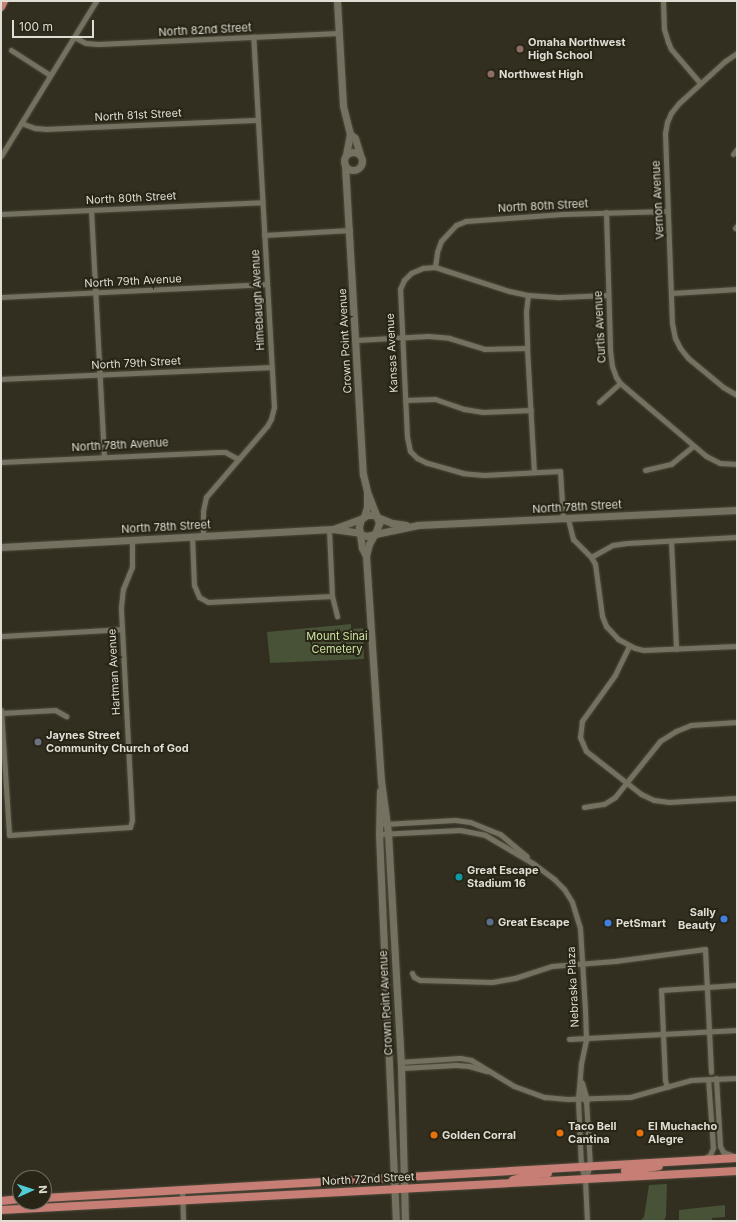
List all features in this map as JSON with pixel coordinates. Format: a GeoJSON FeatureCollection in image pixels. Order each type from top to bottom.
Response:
{"type":"FeatureCollection","features":[{"type":"Feature","properties":{"kind":"main road"},"geometry":{"type":"LineString","coordinates":[[1,8],[4,1]]}},
{"type":"Feature","properties":{"kind":"main road"},"geometry":{"type":"LineString","coordinates":[[337,1],[343,106],[350,134],[344,159],[345,165],[348,169],[355,169],[362,163],[355,138],[350,134]]}},
{"type":"Feature","properties":{"kind":"main road"},"geometry":{"type":"LineString","coordinates":[[346,154],[354,152],[360,154]]}},
{"type":"Feature","properties":{"kind":"main road","name":"Crown Point Avenue"},"geometry":{"type":"LineString","coordinates":[[345,165],[350,230],[363,474],[367,492],[367,507],[362,518]]}},
{"type":"Feature","properties":{"kind":"main road","name":"Crown Point Avenue"},"geometry":{"type":"LineString","coordinates":[[347,187],[355,169]]}},
{"type":"Feature","properties":{"kind":"main road","name":"Crown Point Avenue"},"geometry":{"type":"LineString","coordinates":[[367,492],[371,498],[377,516]]}},
{"type":"Feature","properties":{"kind":"main road","name":"North 78th Street"},"geometry":{"type":"LineString","coordinates":[[418,526],[737,510]]}},
{"type":"Feature","properties":{"kind":"main road"},"geometry":{"type":"LineString","coordinates":[[331,530],[370,515],[377,516],[392,523],[418,526]]}},
{"type":"Feature","properties":{"kind":"main road"},"geometry":{"type":"LineString","coordinates":[[374,534],[379,525],[377,516]]}},
{"type":"Feature","properties":{"kind":"main road"},"geometry":{"type":"LineString","coordinates":[[360,533],[358,527],[362,518]]}},
{"type":"Feature","properties":{"kind":"main road"},"geometry":{"type":"LineString","coordinates":[[331,530],[360,533],[367,536],[418,526]]}},
{"type":"Feature","properties":{"kind":"main road","name":"North 78th Street"},"geometry":{"type":"LineString","coordinates":[[1,547],[331,530]]}},
{"type":"Feature","properties":{"kind":"main road","name":"Crown Point Avenue"},"geometry":{"type":"LineString","coordinates":[[360,533],[362,548],[366,556]]}},
{"type":"Feature","properties":{"kind":"main road","name":"Crown Point Avenue"},"geometry":{"type":"LineString","coordinates":[[374,534],[369,544],[366,556],[381,784],[388,824],[401,1065],[405,1221]]}},
{"type":"Feature","properties":{"kind":"main road","name":"Crown Point Avenue"},"geometry":{"type":"LineString","coordinates":[[381,784],[379,834],[396,1221]]}},
{"type":"Feature","properties":{"kind":"main road","name":"Nebraska Plaza"},"geometry":{"type":"LineString","coordinates":[[581,1083],[582,1100]]}},
{"type":"Feature","properties":{"kind":"main road","name":"North 72nd Street"},"geometry":{"type":"LineString","coordinates":[[52,1198],[395,1178],[405,1183],[505,1183],[583,1172],[590,1166],[737,1157]]}},
{"type":"Feature","properties":{"kind":"main road"},"geometry":{"type":"LineString","coordinates":[[583,1172],[592,1173],[646,1169],[677,1161]]}},
{"type":"Feature","properties":{"kind":"main road","name":"North 72nd Street"},"geometry":{"type":"LineString","coordinates":[[1,1210],[395,1189],[405,1183],[507,1170],[583,1172],[737,1171]]}},
{"type":"Feature","properties":{"kind":"main road"},"geometry":{"type":"LineString","coordinates":[[1,1200],[12,1199]]}},
{"type":"Feature","properties":{"kind":"street"},"geometry":{"type":"LineString","coordinates":[[1,156],[96,1]]}},
{"type":"Feature","properties":{"kind":"street"},"geometry":{"type":"LineString","coordinates":[[663,1],[664,29],[668,42],[700,83],[725,61],[737,53]]}},
{"type":"Feature","properties":{"kind":"street","name":"North 82nd Street"},"geometry":{"type":"LineString","coordinates":[[74,37],[86,43],[98,44],[339,33]]}},
{"type":"Feature","properties":{"kind":"street","name":"Himebaugh Avenue"},"geometry":{"type":"LineString","coordinates":[[203,536],[203,511],[206,497],[271,419],[274,407],[253,38]]}},
{"type":"Feature","properties":{"kind":"street"},"geometry":{"type":"LineString","coordinates":[[11,50],[50,74]]}},
{"type":"Feature","properties":{"kind":"street","name":"Vernon Avenue"},"geometry":{"type":"LineString","coordinates":[[700,83],[679,103],[666,122],[665,146],[673,328],[680,348],[688,358],[720,385],[737,394]]}},
{"type":"Feature","properties":{"kind":"street","name":"North 81st Street"},"geometry":{"type":"LineString","coordinates":[[22,123],[47,129],[257,120]]}},
{"type":"Feature","properties":{"kind":"street","name":"North 80th Street"},"geometry":{"type":"LineString","coordinates":[[1,214],[262,202]]}},
{"type":"Feature","properties":{"kind":"street"},"geometry":{"type":"LineString","coordinates":[[90,210],[104,457]]}},
{"type":"Feature","properties":{"kind":"street","name":"North 80th Street"},"geometry":{"type":"LineString","coordinates":[[435,267],[436,254],[441,241],[448,231],[456,225],[466,221],[606,212],[668,211]]}},
{"type":"Feature","properties":{"kind":"street","name":"Curtis Avenue"},"geometry":{"type":"LineString","coordinates":[[606,212],[608,295],[612,366],[620,383],[706,456],[720,463],[737,464]]}},
{"type":"Feature","properties":{"kind":"street"},"geometry":{"type":"LineString","coordinates":[[264,235],[350,230]]}},
{"type":"Feature","properties":{"kind":"street"},"geometry":{"type":"LineString","coordinates":[[435,267],[509,291],[560,297],[608,295]]}},
{"type":"Feature","properties":{"kind":"street","name":"Kansas Avenue"},"geometry":{"type":"LineString","coordinates":[[435,267],[423,268],[411,273],[404,280],[400,289],[401,338],[408,444],[413,455],[427,463],[463,473],[484,475],[534,472]]}},
{"type":"Feature","properties":{"kind":"street","name":"North 79th Avenue"},"geometry":{"type":"LineString","coordinates":[[1,297],[266,284]]}},
{"type":"Feature","properties":{"kind":"street"},"geometry":{"type":"LineString","coordinates":[[672,293],[737,289]]}},
{"type":"Feature","properties":{"kind":"street"},"geometry":{"type":"LineString","coordinates":[[528,294],[526,312],[527,348],[534,472],[560,471],[566,519],[573,539],[591,557],[597,568],[600,610],[604,621],[612,634],[629,646],[643,650],[737,646]]}},
{"type":"Feature","properties":{"kind":"street"},"geometry":{"type":"LineString","coordinates":[[356,340],[441,337],[489,349],[527,348]]}},
{"type":"Feature","properties":{"kind":"street","name":"North 79th Street"},"geometry":{"type":"LineString","coordinates":[[1,379],[271,367]]}},
{"type":"Feature","properties":{"kind":"street"},"geometry":{"type":"LineString","coordinates":[[599,402],[620,383]]}},
{"type":"Feature","properties":{"kind":"street"},"geometry":{"type":"LineString","coordinates":[[405,400],[435,399],[464,409],[483,412],[531,410]]}},
{"type":"Feature","properties":{"kind":"street"},"geometry":{"type":"LineString","coordinates":[[644,470],[671,464],[693,446]]}},
{"type":"Feature","properties":{"kind":"street","name":"North 78th Avenue"},"geometry":{"type":"LineString","coordinates":[[1,462],[219,452],[225,452],[238,459]]}},
{"type":"Feature","properties":{"kind":"street"},"geometry":{"type":"LineString","coordinates":[[331,530],[332,596],[337,616]]}},
{"type":"Feature","properties":{"kind":"street"},"geometry":{"type":"LineString","coordinates":[[192,537],[194,585],[199,597],[208,602],[332,596]]}},
{"type":"Feature","properties":{"kind":"street"},"geometry":{"type":"LineString","coordinates":[[591,557],[606,548],[619,544],[737,537]]}},
{"type":"Feature","properties":{"kind":"street","name":"Hartman Avenue"},"geometry":{"type":"LineString","coordinates":[[1,712],[9,835],[124,829],[130,827],[132,820],[122,629],[122,596],[132,567],[132,540]]}},
{"type":"Feature","properties":{"kind":"street"},"geometry":{"type":"LineString","coordinates":[[671,541],[676,649]]}},
{"type":"Feature","properties":{"kind":"street"},"geometry":{"type":"LineString","coordinates":[[1,636],[122,629]]}},
{"type":"Feature","properties":{"kind":"street"},"geometry":{"type":"LineString","coordinates":[[629,646],[615,675],[586,714],[580,732],[582,743],[586,751],[627,784],[646,797],[663,802],[737,798]]}},
{"type":"Feature","properties":{"kind":"street"},"geometry":{"type":"LineString","coordinates":[[1,712],[55,710],[66,716]]}},
{"type":"Feature","properties":{"kind":"street"},"geometry":{"type":"LineString","coordinates":[[584,807],[596,806],[610,800],[627,784],[660,741],[676,730],[692,725],[737,722]]}},
{"type":"Feature","properties":{"kind":"street"},"geometry":{"type":"LineString","coordinates":[[379,825],[455,820],[477,824],[500,834],[520,849],[534,864]]}},
{"type":"Feature","properties":{"kind":"street"},"geometry":{"type":"LineString","coordinates":[[475,831],[477,824]]}},
{"type":"Feature","properties":{"kind":"street"},"geometry":{"type":"LineString","coordinates":[[379,834],[451,830],[475,831],[493,838],[534,864]]}},
{"type":"Feature","properties":{"kind":"street","name":"Nebraska Plaza"},"geometry":{"type":"LineString","coordinates":[[534,864],[554,878],[568,893],[579,921],[586,1038],[581,1064],[581,1083]]}},
{"type":"Feature","properties":{"kind":"street"},"geometry":{"type":"LineString","coordinates":[[412,973],[414,977],[420,980],[492,982],[515,978],[552,966],[615,961],[705,948],[711,1072]]}},
{"type":"Feature","properties":{"kind":"street"},"geometry":{"type":"LineString","coordinates":[[667,1087],[661,990],[737,985]]}},
{"type":"Feature","properties":{"kind":"street"},"geometry":{"type":"LineString","coordinates":[[569,1039],[737,1030]]}},
{"type":"Feature","properties":{"kind":"street"},"geometry":{"type":"LineString","coordinates":[[401,1065],[469,1066],[488,1072],[514,1086],[535,1094],[555,1099],[582,1100],[630,1097],[686,1081],[716,1078],[737,1078]]}},
{"type":"Feature","properties":{"kind":"street"},"geometry":{"type":"LineString","coordinates":[[716,1078],[720,1146],[723,1152],[737,1157]]}},
{"type":"Feature","properties":{"kind":"street"},"geometry":{"type":"LineString","coordinates":[[703,1160],[710,1155],[713,1148],[708,1079]]}},
{"type":"Feature","properties":{"kind":"street","name":"Nebraska Plaza"},"geometry":{"type":"LineString","coordinates":[[582,1100],[590,1166],[583,1172]]}},
{"type":"Feature","properties":{"kind":"street","name":"Nebraska Plaza"},"geometry":{"type":"LineString","coordinates":[[582,1100],[583,1172],[587,1221]]}},
{"type":"Feature","properties":{"kind":"street"},"geometry":{"type":"LineString","coordinates":[[182,1190],[183,1221]]}},
{"type":"Feature","properties":{"kind":"green space","name":"Mount Sinai Cemetery"},"geometry":{"type":"Polygon","coordinates":[[[351,624],[351,629],[363,628],[364,659],[270,663],[267,632],[351,624]]]}},
{"type":"Feature","properties":{"kind":"green space"},"geometry":{"type":"Polygon","coordinates":[[[667,1184],[666,1216],[664,1221],[640,1221],[644,1217],[649,1185],[667,1184]]]}},
{"type":"Feature","properties":{"kind":"green space"},"geometry":{"type":"Polygon","coordinates":[[[725,1205],[725,1217],[712,1218],[712,1221],[679,1221],[679,1210],[725,1205]]]}},
{"type":"Feature","properties":{"kind":"place","name":"Omaha Northwest High School"},"geometry":{"type":"Point","coordinates":[520,49]}},
{"type":"Feature","properties":{"kind":"place","name":"Northwest High"},"geometry":{"type":"Point","coordinates":[491,74]}},
{"type":"Feature","properties":{"kind":"place","name":"Jaynes Street Community Church of God"},"geometry":{"type":"Point","coordinates":[38,742]}},
{"type":"Feature","properties":{"kind":"place","name":"Great Escape Stadium 16"},"geometry":{"type":"Point","coordinates":[459,877]}},
{"type":"Feature","properties":{"kind":"place","name":"Sally Beauty"},"geometry":{"type":"Point","coordinates":[724,919]}},
{"type":"Feature","properties":{"kind":"place","name":"Great Escape"},"geometry":{"type":"Point","coordinates":[490,922]}},
{"type":"Feature","properties":{"kind":"place","name":"PetSmart"},"geometry":{"type":"Point","coordinates":[608,923]}},
{"type":"Feature","properties":{"kind":"place","name":"Taco Bell Cantina"},"geometry":{"type":"Point","coordinates":[560,1133]}},
{"type":"Feature","properties":{"kind":"place","name":"El Muchacho Alegre"},"geometry":{"type":"Point","coordinates":[640,1133]}},
{"type":"Feature","properties":{"kind":"place","name":"Golden Corral"},"geometry":{"type":"Point","coordinates":[434,1135]}}]}
